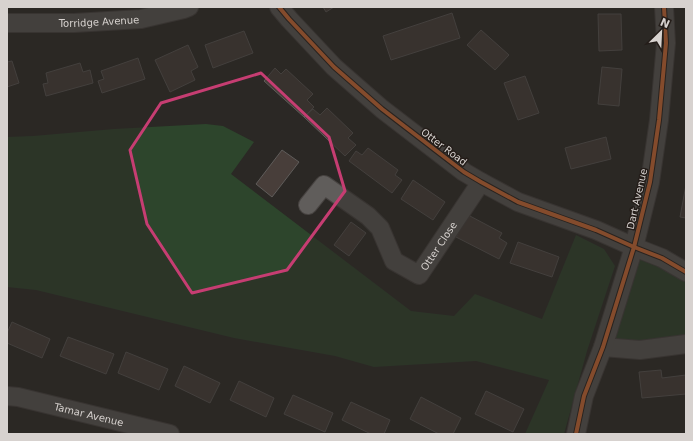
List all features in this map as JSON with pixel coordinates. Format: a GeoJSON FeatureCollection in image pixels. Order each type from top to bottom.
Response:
{"type":"FeatureCollection","features":[{"type":"Feature","properties":{"kind":"street","name":"Torridge Avenue"},"geometry":{"type":"LineString","coordinates":[[7,23],[73,15],[141,19],[189,7]]}},
{"type":"Feature","properties":{"kind":"street","name":"Otter Road"},"geometry":{"type":"LineString","coordinates":[[280,7],[334,67],[382,109],[464,172],[518,202],[596,230],[662,258],[686,272]]}},
{"type":"Feature","properties":{"kind":"street","name":"Dart Avenue"},"geometry":{"type":"LineString","coordinates":[[576,434],[584,396],[602,347],[634,247],[650,182],[659,120],[666,43],[664,7]]}},
{"type":"Feature","properties":{"kind":"street","name":"Otter Close"},"geometry":{"type":"LineString","coordinates":[[308,205],[324,186],[372,220],[380,228],[394,261],[419,275],[480,182]]}},
{"type":"Feature","properties":{"kind":"street"},"geometry":{"type":"LineString","coordinates":[[602,347],[640,350],[686,344]]}},
{"type":"Feature","properties":{"kind":"street","name":"Tamar Avenue"},"geometry":{"type":"LineString","coordinates":[[7,396],[18,397],[170,434]]}},
{"type":"Feature","properties":{"kind":"highlighted area"},"geometry":{"type":"Polygon","coordinates":[[[261,73],[329,137],[345,191],[287,270],[192,293],[147,224],[130,150],[161,103],[261,73]]]}},
{"type":"Feature","properties":{"kind":"green space"},"geometry":{"type":"Polygon","coordinates":[[[206,124],[223,126],[254,142],[231,174],[411,311],[454,316],[475,294],[542,319],[576,235],[604,249],[615,266],[587,351],[564,434],[525,434],[549,380],[476,361],[374,367],[335,356],[234,338],[36,290],[7,287],[7,137],[206,124]]]}},
{"type":"Feature","properties":{"kind":"green space"},"geometry":{"type":"Polygon","coordinates":[[[634,247],[686,272],[686,344],[603,347],[634,247]]]}},
{"type":"Feature","properties":{"kind":"building"},"geometry":{"type":"Polygon","coordinates":[[[323,7],[334,7],[326,12],[323,7]]]}},
{"type":"Feature","properties":{"kind":"building"},"geometry":{"type":"Polygon","coordinates":[[[452,13],[460,38],[391,60],[383,36],[452,13]]]}},
{"type":"Feature","properties":{"kind":"building"},"geometry":{"type":"Polygon","coordinates":[[[598,14],[621,14],[622,50],[599,51],[598,14]]]}},
{"type":"Feature","properties":{"kind":"building"},"geometry":{"type":"Polygon","coordinates":[[[481,30],[509,55],[495,70],[467,45],[481,30]]]}},
{"type":"Feature","properties":{"kind":"building"},"geometry":{"type":"Polygon","coordinates":[[[244,31],[253,53],[213,68],[205,45],[244,31]]]}},
{"type":"Feature","properties":{"kind":"building"},"geometry":{"type":"Polygon","coordinates":[[[188,45],[198,67],[191,71],[195,80],[170,92],[155,60],[188,45]]]}},
{"type":"Feature","properties":{"kind":"building"},"geometry":{"type":"Polygon","coordinates":[[[138,58],[145,79],[102,93],[98,81],[104,79],[101,71],[138,58]]]}},
{"type":"Feature","properties":{"kind":"building"},"geometry":{"type":"Polygon","coordinates":[[[12,61],[19,83],[7,87],[7,62],[12,61]]]}},
{"type":"Feature","properties":{"kind":"building"},"geometry":{"type":"Polygon","coordinates":[[[80,63],[83,72],[90,70],[93,83],[46,96],[43,84],[48,83],[46,73],[80,63]]]}},
{"type":"Feature","properties":{"kind":"building"},"geometry":{"type":"Polygon","coordinates":[[[602,67],[622,69],[619,106],[598,104],[602,67]]]}},
{"type":"Feature","properties":{"kind":"building"},"geometry":{"type":"Polygon","coordinates":[[[275,68],[281,74],[286,69],[313,94],[307,100],[314,107],[304,117],[264,81],[275,68]]]}},
{"type":"Feature","properties":{"kind":"building"},"geometry":{"type":"Polygon","coordinates":[[[525,76],[539,113],[518,120],[504,83],[525,76]]]}},
{"type":"Feature","properties":{"kind":"building"},"geometry":{"type":"Polygon","coordinates":[[[327,108],[353,133],[348,138],[356,145],[345,156],[304,117],[313,109],[320,115],[327,108]]]}},
{"type":"Feature","properties":{"kind":"building"},"geometry":{"type":"Polygon","coordinates":[[[606,137],[611,159],[571,169],[565,148],[606,137]]]}},
{"type":"Feature","properties":{"kind":"building"},"geometry":{"type":"Polygon","coordinates":[[[368,148],[398,170],[395,175],[402,180],[392,193],[349,161],[356,151],[362,155],[368,148]]]}},
{"type":"Feature","properties":{"kind":"building"},"geometry":{"type":"Polygon","coordinates":[[[282,150],[299,162],[272,197],[256,184],[282,150]]]}},
{"type":"Feature","properties":{"kind":"building"},"geometry":{"type":"Polygon","coordinates":[[[413,180],[445,202],[433,220],[401,199],[413,180]]]}},
{"type":"Feature","properties":{"kind":"building"},"geometry":{"type":"Polygon","coordinates":[[[686,185],[686,218],[680,217],[686,185]]]}},
{"type":"Feature","properties":{"kind":"building"},"geometry":{"type":"Polygon","coordinates":[[[468,215],[502,233],[499,238],[507,243],[499,259],[456,237],[468,215]]]}},
{"type":"Feature","properties":{"kind":"building"},"geometry":{"type":"Polygon","coordinates":[[[351,222],[366,233],[349,256],[334,245],[351,222]]]}},
{"type":"Feature","properties":{"kind":"building"},"geometry":{"type":"Polygon","coordinates":[[[518,242],[559,257],[552,277],[510,263],[518,242]]]}},
{"type":"Feature","properties":{"kind":"building"},"geometry":{"type":"Polygon","coordinates":[[[12,322],[50,339],[42,358],[7,343],[7,333],[12,322]]]}},
{"type":"Feature","properties":{"kind":"building"},"geometry":{"type":"Polygon","coordinates":[[[68,337],[114,354],[106,374],[60,356],[68,337]]]}},
{"type":"Feature","properties":{"kind":"building"},"geometry":{"type":"Polygon","coordinates":[[[126,352],[168,369],[159,390],[118,373],[126,352]]]}},
{"type":"Feature","properties":{"kind":"building"},"geometry":{"type":"Polygon","coordinates":[[[184,366],[220,383],[210,403],[175,386],[184,366]]]}},
{"type":"Feature","properties":{"kind":"building"},"geometry":{"type":"Polygon","coordinates":[[[661,370],[662,378],[686,375],[686,394],[642,398],[639,372],[661,370]]]}},
{"type":"Feature","properties":{"kind":"building"},"geometry":{"type":"Polygon","coordinates":[[[239,381],[274,398],[266,417],[230,400],[239,381]]]}},
{"type":"Feature","properties":{"kind":"building"},"geometry":{"type":"Polygon","coordinates":[[[486,391],[524,409],[513,432],[475,414],[486,391]]]}},
{"type":"Feature","properties":{"kind":"building"},"geometry":{"type":"Polygon","coordinates":[[[293,395],[333,413],[325,432],[284,414],[293,395]]]}},
{"type":"Feature","properties":{"kind":"building"},"geometry":{"type":"Polygon","coordinates":[[[421,397],[461,418],[453,434],[439,434],[410,419],[421,397]]]}},
{"type":"Feature","properties":{"kind":"building"},"geometry":{"type":"Polygon","coordinates":[[[351,402],[390,420],[384,434],[371,434],[342,420],[351,402]]]}},
{"type":"Feature","properties":{"kind":"cycle path"},"geometry":{"type":"LineString","coordinates":[[279,7],[334,67],[382,109],[464,172],[518,202],[596,230],[662,258],[686,272]]}},
{"type":"Feature","properties":{"kind":"cycle path"},"geometry":{"type":"LineString","coordinates":[[576,434],[584,396],[603,347],[634,247],[650,182],[659,120],[666,43],[664,7]]}}]}
